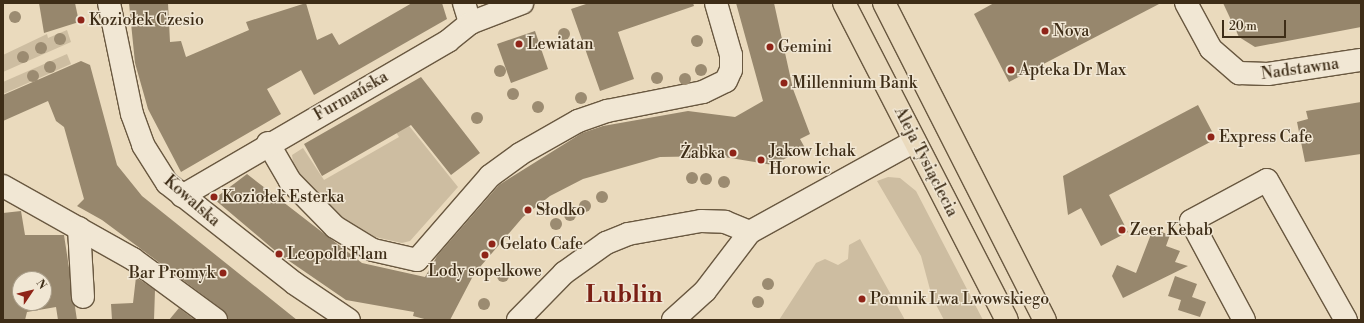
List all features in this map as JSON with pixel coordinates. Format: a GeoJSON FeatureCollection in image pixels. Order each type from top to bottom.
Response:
{"type":"FeatureCollection","features":[{"type":"Feature","properties":{"kind":"main road","name":"Aleja Tysiąclecia"},"geometry":{"type":"LineString","coordinates":[[844,3],[1007,320]]}},
{"type":"Feature","properties":{"kind":"main road"},"geometry":{"type":"LineString","coordinates":[[884,3],[1045,320]]}},
{"type":"Feature","properties":{"kind":"street","name":"Kowalska"},"geometry":{"type":"LineString","coordinates":[[109,3],[122,76],[143,145],[167,183],[294,283],[349,320]]}},
{"type":"Feature","properties":{"kind":"street","name":"Furmańska"},"geometry":{"type":"LineString","coordinates":[[182,196],[268,143],[448,41],[467,13],[522,3]]}},
{"type":"Feature","properties":{"kind":"street"},"geometry":{"type":"LineString","coordinates":[[268,143],[290,181],[336,227],[373,250],[417,260],[490,176],[520,154],[578,121],[607,111],[703,92],[726,81],[731,70],[731,55],[716,3]]}},
{"type":"Feature","properties":{"kind":"street","name":"Nadstawna"},"geometry":{"type":"LineString","coordinates":[[1186,3],[1211,49],[1239,73],[1268,74],[1361,60]]}},
{"type":"Feature","properties":{"kind":"street"},"geometry":{"type":"LineString","coordinates":[[672,320],[705,291],[750,232],[915,141]]}},
{"type":"Feature","properties":{"kind":"street"},"geometry":{"type":"LineString","coordinates":[[1244,320],[1191,221],[1267,180],[1346,320]]}},
{"type":"Feature","properties":{"kind":"street"},"geometry":{"type":"LineString","coordinates":[[3,186],[138,262],[216,320]]}},
{"type":"Feature","properties":{"kind":"street"},"geometry":{"type":"LineString","coordinates":[[518,320],[564,273],[606,243],[628,234],[701,221],[725,222],[750,232]]}},
{"type":"Feature","properties":{"kind":"street"},"geometry":{"type":"LineString","coordinates":[[79,228],[83,297]]}},
{"type":"Feature","properties":{"kind":"shaded area"},"geometry":{"type":"Polygon","coordinates":[[[67,30],[71,42],[3,72],[3,55],[47,34],[48,38],[67,30]]]}},
{"type":"Feature","properties":{"kind":"shaded area"},"geometry":{"type":"Polygon","coordinates":[[[67,54],[71,64],[3,94],[3,82],[67,54]]]}},
{"type":"Feature","properties":{"kind":"shaded area"},"geometry":{"type":"Polygon","coordinates":[[[406,122],[458,187],[410,241],[402,243],[375,237],[340,216],[302,183],[294,170],[292,155],[303,148],[324,180],[399,137],[394,129],[406,122]]]}},
{"type":"Feature","properties":{"kind":"shaded area"},"geometry":{"type":"Polygon","coordinates":[[[888,177],[900,178],[916,191],[983,320],[944,320],[932,297],[921,256],[877,181],[888,177]]]}},
{"type":"Feature","properties":{"kind":"shaded area"},"geometry":{"type":"Polygon","coordinates":[[[860,239],[905,320],[779,320],[816,263],[825,259],[838,265],[848,259],[849,245],[860,239]]]}},
{"type":"Feature","properties":{"kind":"building"},"geometry":{"type":"Polygon","coordinates":[[[39,3],[75,3],[79,22],[44,33],[39,3]]]}},
{"type":"Feature","properties":{"kind":"building"},"geometry":{"type":"Polygon","coordinates":[[[129,3],[168,3],[170,42],[181,41],[186,57],[249,30],[246,22],[306,3],[317,40],[332,33],[339,45],[412,3],[442,3],[447,19],[314,95],[301,70],[267,89],[281,114],[181,172],[148,109],[135,63],[129,3]]]}},
{"type":"Feature","properties":{"kind":"building"},"geometry":{"type":"Polygon","coordinates":[[[589,3],[693,3],[694,6],[618,32],[634,79],[600,91],[571,9],[589,3]]]}},
{"type":"Feature","properties":{"kind":"building"},"geometry":{"type":"Polygon","coordinates":[[[736,3],[774,3],[793,89],[810,134],[800,139],[805,148],[773,165],[718,156],[660,157],[583,179],[550,196],[523,217],[474,274],[450,320],[428,320],[413,316],[414,312],[346,300],[279,254],[214,199],[247,174],[362,263],[425,277],[437,256],[499,185],[582,133],[603,126],[688,111],[735,117],[763,101],[736,3]]]}},
{"type":"Feature","properties":{"kind":"building","name":"Nova"},"geometry":{"type":"Polygon","coordinates":[[[994,3],[1161,3],[1009,82],[974,14],[994,3]]]}},
{"type":"Feature","properties":{"kind":"building"},"geometry":{"type":"Polygon","coordinates":[[[1223,3],[1361,3],[1361,27],[1255,47],[1239,37],[1223,3]]]}},
{"type":"Feature","properties":{"kind":"building"},"geometry":{"type":"Polygon","coordinates":[[[535,31],[548,69],[511,83],[497,44],[535,31]]]}},
{"type":"Feature","properties":{"kind":"building"},"geometry":{"type":"Polygon","coordinates":[[[81,61],[90,65],[117,165],[142,196],[297,320],[228,320],[223,310],[102,220],[77,206],[84,199],[64,127],[56,121],[48,101],[3,121],[3,95],[81,61]]]}},
{"type":"Feature","properties":{"kind":"building"},"geometry":{"type":"Polygon","coordinates":[[[421,77],[480,153],[451,175],[411,125],[322,176],[304,144],[421,77]]]}},
{"type":"Feature","properties":{"kind":"building"},"geometry":{"type":"Polygon","coordinates":[[[1361,102],[1361,154],[1305,162],[1297,122],[1308,119],[1306,111],[1361,102]]]}},
{"type":"Feature","properties":{"kind":"building"},"geometry":{"type":"Polygon","coordinates":[[[1198,105],[1216,139],[1109,195],[1128,232],[1101,246],[1081,208],[1068,215],[1063,176],[1198,105]]]}},
{"type":"Feature","properties":{"kind":"building"},"geometry":{"type":"Polygon","coordinates":[[[21,211],[25,235],[64,235],[77,320],[58,320],[56,307],[52,308],[52,271],[12,271],[12,311],[33,311],[27,312],[25,320],[3,320],[3,213],[21,211]]]}},
{"type":"Feature","properties":{"kind":"building"},"geometry":{"type":"Polygon","coordinates":[[[1153,229],[1170,235],[1166,246],[1180,251],[1175,262],[1188,266],[1123,298],[1112,276],[1117,265],[1136,273],[1153,229]]]}},
{"type":"Feature","properties":{"kind":"building"},"geometry":{"type":"Polygon","coordinates":[[[1175,276],[1197,284],[1192,297],[1206,302],[1200,317],[1178,310],[1181,300],[1168,296],[1175,276]]]}},
{"type":"Feature","properties":{"kind":"building"},"geometry":{"type":"Polygon","coordinates":[[[136,277],[155,290],[154,320],[112,320],[111,304],[133,303],[136,277]]]}},
{"type":"Feature","properties":{"kind":"building"},"geometry":{"type":"Polygon","coordinates":[[[179,308],[195,320],[169,320],[179,308]]]}},
{"type":"Feature","properties":{"kind":"place","name":"Koziołek Czesio"},"geometry":{"type":"Point","coordinates":[81,20]}},
{"type":"Feature","properties":{"kind":"place","name":"Nova"},"geometry":{"type":"Point","coordinates":[1045,31]}},
{"type":"Feature","properties":{"kind":"place","name":"Lewiatan"},"geometry":{"type":"Point","coordinates":[519,44]}},
{"type":"Feature","properties":{"kind":"place","name":"Gemini"},"geometry":{"type":"Point","coordinates":[770,47]}},
{"type":"Feature","properties":{"kind":"place","name":"Apteka Dr Max"},"geometry":{"type":"Point","coordinates":[1011,70]}},
{"type":"Feature","properties":{"kind":"place","name":"Millennium Bank"},"geometry":{"type":"Point","coordinates":[784,83]}},
{"type":"Feature","properties":{"kind":"place","name":"Express Cafe"},"geometry":{"type":"Point","coordinates":[1211,137]}},
{"type":"Feature","properties":{"kind":"place","name":"Żabka"},"geometry":{"type":"Point","coordinates":[733,153]}},
{"type":"Feature","properties":{"kind":"place","name":"Jakow Ichak Horowic"},"geometry":{"type":"Point","coordinates":[761,160]}},
{"type":"Feature","properties":{"kind":"place","name":"Koziołek Esterka"},"geometry":{"type":"Point","coordinates":[214,197]}},
{"type":"Feature","properties":{"kind":"place","name":"Słodko"},"geometry":{"type":"Point","coordinates":[528,210]}},
{"type":"Feature","properties":{"kind":"place","name":"Zeer Kebab"},"geometry":{"type":"Point","coordinates":[1122,230]}},
{"type":"Feature","properties":{"kind":"place","name":"Gelato Cafe"},"geometry":{"type":"Point","coordinates":[492,244]}},
{"type":"Feature","properties":{"kind":"place","name":"Leopold Flam"},"geometry":{"type":"Point","coordinates":[279,254]}},
{"type":"Feature","properties":{"kind":"place","name":"Lody sopelkowe"},"geometry":{"type":"Point","coordinates":[485,255]}},
{"type":"Feature","properties":{"kind":"place","name":"Bar Promyk"},"geometry":{"type":"Point","coordinates":[223,273]}},
{"type":"Feature","properties":{"kind":"place","name":"Pomnik Lwa Lwowskiego"},"geometry":{"type":"Point","coordinates":[862,299]}},
{"type":"Feature","properties":{"kind":"district","name":"Lublin"},"geometry":{"type":"Point","coordinates":[624,296]}}]}
